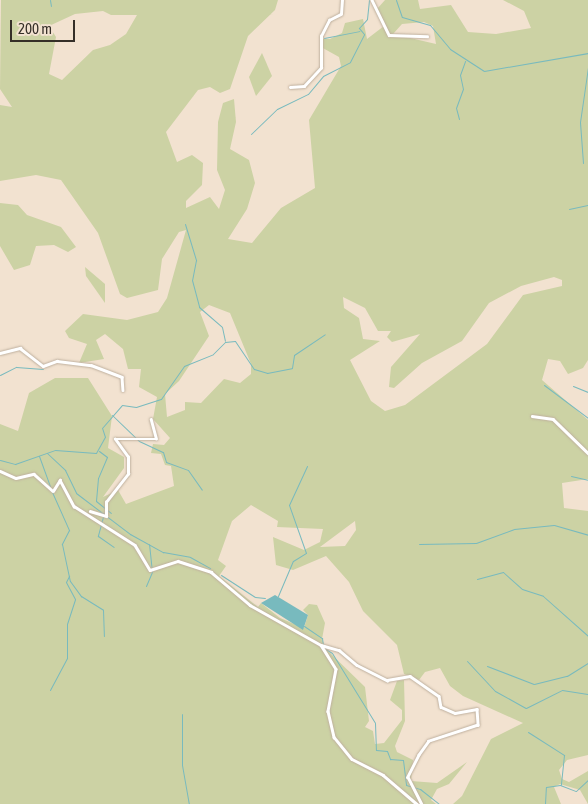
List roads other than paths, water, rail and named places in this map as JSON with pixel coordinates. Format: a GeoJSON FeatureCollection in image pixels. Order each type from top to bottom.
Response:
{"type":"FeatureCollection","features":[{"type":"Feature","properties":{"kind":"street"},"geometry":{"type":"LineString","coordinates":[[290,87],[304,86],[321,68],[321,36],[328,22],[341,14],[342,0]]}},
{"type":"Feature","properties":{"kind":"street"},"geometry":{"type":"LineString","coordinates":[[372,0],[389,35],[427,36]]}},
{"type":"Feature","properties":{"kind":"street"},"geometry":{"type":"LineString","coordinates":[[0,352],[20,348],[43,366],[57,361],[91,365],[122,377],[123,390]]}},
{"type":"Feature","properties":{"kind":"street"},"geometry":{"type":"LineString","coordinates":[[532,416],[553,419],[588,453]]}},
{"type":"Feature","properties":{"kind":"street"},"geometry":{"type":"LineString","coordinates":[[0,471],[16,478],[34,474],[53,491],[58,480],[74,506],[88,512],[106,516],[106,502],[128,474],[128,458],[115,439],[156,439],[151,420]]}},
{"type":"Feature","properties":{"kind":"street"},"geometry":{"type":"LineString","coordinates":[[88,512],[137,548],[150,570],[178,561],[211,572],[246,602],[321,645],[338,650],[387,680],[412,677],[439,696],[441,707],[453,713],[478,711],[478,725],[428,742],[420,754],[408,777],[422,804]]}},
{"type":"Feature","properties":{"kind":"street"},"geometry":{"type":"LineString","coordinates":[[321,645],[336,668],[328,711],[334,737],[352,759],[383,775],[417,804]]}},
{"type":"Feature","properties":{"kind":"water"},"geometry":{"type":"Polygon","coordinates":[[[275,595],[308,615],[303,630],[261,603],[275,595]]]}},
{"type":"Feature","properties":{"kind":"waterway"},"geometry":{"type":"LineString","coordinates":[[50,0],[51,6]]}},
{"type":"Feature","properties":{"kind":"waterway"},"geometry":{"type":"LineString","coordinates":[[251,134],[277,109],[308,94],[323,76],[350,62],[364,34],[359,28],[367,19],[369,0]]}},
{"type":"Feature","properties":{"kind":"waterway"},"geometry":{"type":"LineString","coordinates":[[396,0],[402,17],[430,25],[450,49],[484,71],[588,53]]}},
{"type":"Feature","properties":{"kind":"waterway"},"geometry":{"type":"LineString","coordinates":[[324,38],[359,31]]}},
{"type":"Feature","properties":{"kind":"waterway"},"geometry":{"type":"LineString","coordinates":[[459,119],[456,108],[463,89],[460,75],[465,61]]}},
{"type":"Feature","properties":{"kind":"waterway"},"geometry":{"type":"LineString","coordinates":[[583,163],[580,122],[588,67]]}},
{"type":"Feature","properties":{"kind":"waterway"},"geometry":{"type":"LineString","coordinates":[[569,209],[588,205]]}},
{"type":"Feature","properties":{"kind":"waterway"},"geometry":{"type":"LineString","coordinates":[[185,224],[196,260],[192,280],[199,307],[222,327],[225,341]]}},
{"type":"Feature","properties":{"kind":"waterway"},"geometry":{"type":"LineString","coordinates":[[0,460],[15,464],[55,450],[96,453],[105,437],[102,428],[122,405],[136,407],[161,399],[184,366],[213,354],[225,342],[235,341],[254,369],[267,373],[292,368],[294,355],[325,334]]}},
{"type":"Feature","properties":{"kind":"waterway"},"geometry":{"type":"LineString","coordinates":[[0,375],[16,367],[43,369]]}},
{"type":"Feature","properties":{"kind":"waterway"},"geometry":{"type":"LineString","coordinates":[[544,385],[588,418]]}},
{"type":"Feature","properties":{"kind":"waterway"},"geometry":{"type":"LineString","coordinates":[[573,386],[588,392]]}},
{"type":"Feature","properties":{"kind":"waterway"},"geometry":{"type":"LineString","coordinates":[[112,415],[139,441],[163,452],[166,462],[188,470],[202,490]]}},
{"type":"Feature","properties":{"kind":"waterway"},"geometry":{"type":"LineString","coordinates":[[99,451],[107,457],[98,478],[96,501],[111,513]]}},
{"type":"Feature","properties":{"kind":"waterway"},"geometry":{"type":"LineString","coordinates":[[47,453],[65,470],[76,493],[130,534],[163,552],[190,557],[210,568]]}},
{"type":"Feature","properties":{"kind":"waterway"},"geometry":{"type":"LineString","coordinates":[[39,456],[50,486]]}},
{"type":"Feature","properties":{"kind":"waterway"},"geometry":{"type":"LineString","coordinates":[[278,596],[293,561],[306,553],[289,505],[307,466]]}},
{"type":"Feature","properties":{"kind":"waterway"},"geometry":{"type":"LineString","coordinates":[[571,476],[588,480]]}},
{"type":"Feature","properties":{"kind":"waterway"},"geometry":{"type":"LineString","coordinates":[[52,492],[69,530],[62,544],[70,581],[81,596],[103,610],[104,636]]}},
{"type":"Feature","properties":{"kind":"waterway"},"geometry":{"type":"LineString","coordinates":[[104,513],[98,536],[114,547]]}},
{"type":"Feature","properties":{"kind":"waterway"},"geometry":{"type":"LineString","coordinates":[[419,544],[476,543],[514,529],[554,525],[588,535]]}},
{"type":"Feature","properties":{"kind":"waterway"},"geometry":{"type":"LineString","coordinates":[[146,586],[152,572],[149,544]]}},
{"type":"Feature","properties":{"kind":"waterway"},"geometry":{"type":"LineString","coordinates":[[477,579],[503,572],[522,589],[543,596],[588,636]]}},
{"type":"Feature","properties":{"kind":"waterway"},"geometry":{"type":"LineString","coordinates":[[221,575],[255,597],[265,598]]}},
{"type":"Feature","properties":{"kind":"waterway"},"geometry":{"type":"LineString","coordinates":[[50,690],[67,658],[67,624],[75,599],[66,582],[69,576]]}},
{"type":"Feature","properties":{"kind":"waterway"},"geometry":{"type":"LineString","coordinates":[[304,626],[322,638],[323,645]]}},
{"type":"Feature","properties":{"kind":"waterway"},"geometry":{"type":"LineString","coordinates":[[324,648],[332,653],[375,723],[376,750],[387,751],[390,759],[403,760],[406,785],[420,789],[439,804]]}},
{"type":"Feature","properties":{"kind":"waterway"},"geometry":{"type":"LineString","coordinates":[[588,655],[588,661]]}},
{"type":"Feature","properties":{"kind":"waterway"},"geometry":{"type":"LineString","coordinates":[[467,661],[495,691],[526,708],[562,690],[588,694]]}},
{"type":"Feature","properties":{"kind":"waterway"},"geometry":{"type":"LineString","coordinates":[[487,666],[534,684],[567,676],[588,663]]}},
{"type":"Feature","properties":{"kind":"waterway"},"geometry":{"type":"LineString","coordinates":[[182,714],[182,765],[189,804]]}},
{"type":"Feature","properties":{"kind":"waterway"},"geometry":{"type":"LineString","coordinates":[[528,732],[564,755],[561,785]]}},
{"type":"Feature","properties":{"kind":"waterway"},"geometry":{"type":"LineString","coordinates":[[545,804],[546,787],[560,785],[576,791],[588,780]]}}]}
